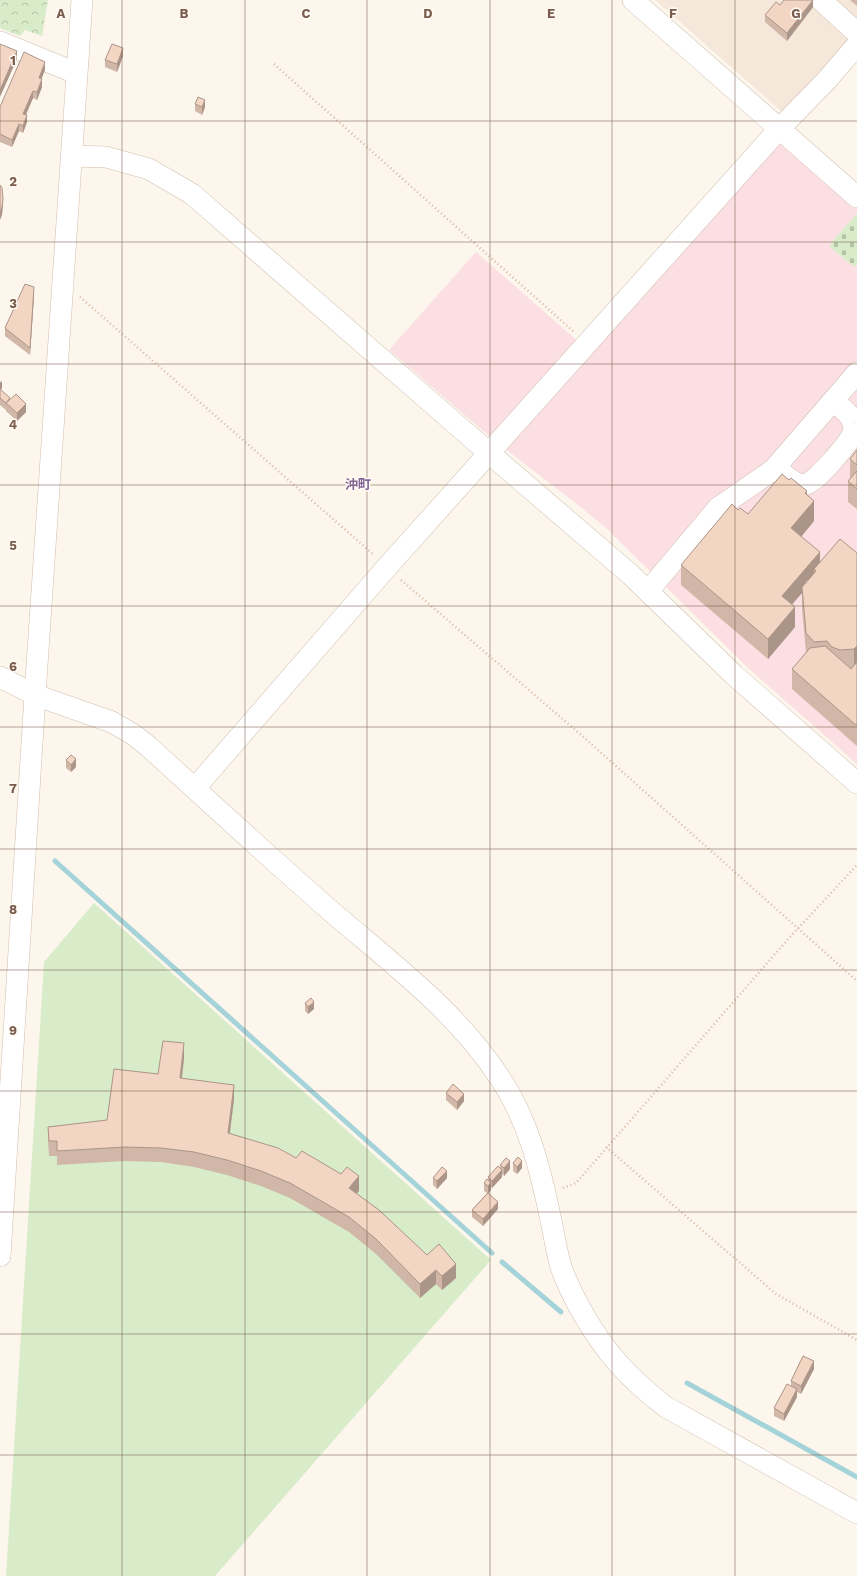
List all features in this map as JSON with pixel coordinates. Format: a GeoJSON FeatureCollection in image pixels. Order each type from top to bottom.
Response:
{"type":"FeatureCollection","features":[{"type":"Feature","properties":{"kind":"street"},"geometry":{"type":"LineString","coordinates":[[0,1256],[70,156],[82,0]]}},
{"type":"Feature","properties":{"kind":"street"},"geometry":{"type":"LineString","coordinates":[[633,0],[857,197]]}},
{"type":"Feature","properties":{"kind":"street"},"geometry":{"type":"LineString","coordinates":[[821,0],[857,34]]}},
{"type":"Feature","properties":{"kind":"street"},"geometry":{"type":"LineString","coordinates":[[0,42],[76,73]]}},
{"type":"Feature","properties":{"kind":"street"},"geometry":{"type":"LineString","coordinates":[[195,788],[387,567],[780,128],[826,81],[857,45]]}},
{"type":"Feature","properties":{"kind":"street"},"geometry":{"type":"LineString","coordinates":[[70,156],[106,157],[149,169],[192,194],[631,575],[734,675],[857,783]]}},
{"type":"Feature","properties":{"kind":"street"},"geometry":{"type":"LineString","coordinates":[[648,591],[718,508],[776,467],[857,373]]}},
{"type":"Feature","properties":{"kind":"street"},"geometry":{"type":"LineString","coordinates":[[776,467],[793,482],[799,484],[806,484],[817,478],[852,434],[853,422],[850,416],[833,400]]}},
{"type":"Feature","properties":{"kind":"street"},"geometry":{"type":"LineString","coordinates":[[0,677],[35,695],[112,722],[134,735],[324,905],[432,998],[459,1025],[479,1050],[501,1079],[520,1113],[536,1157],[546,1194],[561,1267],[576,1301],[601,1343],[632,1379],[666,1407],[857,1513]]}},
{"type":"Feature","properties":{"kind":"path"},"geometry":{"type":"LineString","coordinates":[[274,64],[588,344]]}},
{"type":"Feature","properties":{"kind":"path"},"geometry":{"type":"LineString","coordinates":[[63,282],[387,567],[580,734],[798,930],[857,981]]}},
{"type":"Feature","properties":{"kind":"path"},"geometry":{"type":"LineString","coordinates":[[546,1194],[576,1183],[789,938],[857,865]]}},
{"type":"Feature","properties":{"kind":"path"},"geometry":{"type":"LineString","coordinates":[[606,1147],[776,1294],[857,1340]]}},
{"type":"Feature","properties":{"kind":"shaded area"},"geometry":{"type":"Polygon","coordinates":[[[655,0],[857,0],[857,41],[789,118],[655,0]]]}},
{"type":"Feature","properties":{"kind":"shaded area"},"geometry":{"type":"Polygon","coordinates":[[[785,142],[857,207],[857,213],[829,246],[854,267],[857,264],[857,764],[748,668],[605,527],[495,441],[389,350],[476,252],[589,351],[773,145],[785,142]]]}},
{"type":"Feature","properties":{"kind":"green space"},"geometry":{"type":"Polygon","coordinates":[[[0,0],[48,0],[42,36],[25,30],[20,36],[0,28],[0,0]]]}},
{"type":"Feature","properties":{"kind":"green space"},"geometry":{"type":"Polygon","coordinates":[[[857,213],[857,264],[854,267],[829,246],[857,213]]]}},
{"type":"Feature","properties":{"kind":"green space"},"geometry":{"type":"Polygon","coordinates":[[[94,903],[491,1260],[215,1576],[6,1576],[44,962],[94,903]]]}},
{"type":"Feature","properties":{"kind":"building"},"geometry":{"type":"Polygon","coordinates":[[[784,0],[813,0],[787,33],[765,15],[776,2],[780,5],[784,0]]]}},
{"type":"Feature","properties":{"kind":"building"},"geometry":{"type":"Polygon","coordinates":[[[0,44],[17,51],[0,90],[0,44]]]}},
{"type":"Feature","properties":{"kind":"building"},"geometry":{"type":"Polygon","coordinates":[[[112,44],[123,48],[117,64],[105,60],[112,44]]]}},
{"type":"Feature","properties":{"kind":"building"},"geometry":{"type":"Polygon","coordinates":[[[24,52],[45,62],[39,78],[42,79],[37,92],[33,91],[23,114],[27,115],[23,126],[19,124],[12,140],[0,134],[0,107],[24,52]]]}},
{"type":"Feature","properties":{"kind":"building"},"geometry":{"type":"Polygon","coordinates":[[[198,97],[205,100],[202,107],[195,104],[198,97]]]}},
{"type":"Feature","properties":{"kind":"building"},"geometry":{"type":"Polygon","coordinates":[[[0,185],[2,188],[3,199],[0,213],[0,185]]]}},
{"type":"Feature","properties":{"kind":"building"},"geometry":{"type":"Polygon","coordinates":[[[25,284],[34,287],[30,348],[5,328],[25,284]]]}},
{"type":"Feature","properties":{"kind":"building"},"geometry":{"type":"Polygon","coordinates":[[[0,389],[10,398],[6,403],[0,398],[0,389]]]}},
{"type":"Feature","properties":{"kind":"building"},"geometry":{"type":"Polygon","coordinates":[[[16,394],[26,404],[17,413],[6,403],[16,394]]]}},
{"type":"Feature","properties":{"kind":"building"},"geometry":{"type":"Polygon","coordinates":[[[857,450],[857,465],[850,459],[857,450]]]}},
{"type":"Feature","properties":{"kind":"building"},"geometry":{"type":"Polygon","coordinates":[[[857,471],[857,489],[848,481],[857,471]]]}},
{"type":"Feature","properties":{"kind":"building"},"geometry":{"type":"Polygon","coordinates":[[[782,474],[789,480],[791,478],[807,491],[805,493],[814,501],[791,528],[820,552],[782,596],[795,607],[768,639],[681,565],[732,504],[738,510],[740,508],[748,514],[782,474]]]}},
{"type":"Feature","properties":{"kind":"building"},"geometry":{"type":"Polygon","coordinates":[[[840,539],[857,553],[857,646],[854,649],[840,650],[832,647],[827,641],[814,642],[806,633],[802,587],[816,571],[814,569],[840,539]]]}},
{"type":"Feature","properties":{"kind":"building"},"geometry":{"type":"Polygon","coordinates":[[[825,646],[851,669],[857,662],[857,726],[792,669],[810,648],[825,646]]]}},
{"type":"Feature","properties":{"kind":"building"},"geometry":{"type":"Polygon","coordinates":[[[71,755],[76,759],[71,765],[66,760],[71,755]]]}},
{"type":"Feature","properties":{"kind":"building"},"geometry":{"type":"Polygon","coordinates":[[[311,998],[314,1002],[308,1007],[305,1003],[311,998]]]}},
{"type":"Feature","properties":{"kind":"building"},"geometry":{"type":"Polygon","coordinates":[[[163,1041],[184,1043],[180,1078],[234,1085],[228,1133],[278,1148],[296,1158],[302,1151],[341,1174],[347,1167],[359,1176],[349,1188],[379,1210],[427,1255],[439,1244],[456,1264],[442,1276],[436,1270],[420,1284],[376,1239],[349,1217],[290,1183],[261,1171],[227,1160],[194,1152],[161,1148],[125,1147],[57,1151],[57,1141],[49,1141],[48,1127],[107,1120],[114,1069],[158,1074],[163,1041]]]}},
{"type":"Feature","properties":{"kind":"building"},"geometry":{"type":"Polygon","coordinates":[[[453,1084],[464,1094],[457,1102],[446,1093],[453,1084]]]}},
{"type":"Feature","properties":{"kind":"building"},"geometry":{"type":"Polygon","coordinates":[[[518,1157],[522,1161],[517,1167],[513,1163],[518,1157]]]}},
{"type":"Feature","properties":{"kind":"building"},"geometry":{"type":"Polygon","coordinates":[[[506,1158],[510,1161],[504,1168],[500,1165],[506,1158]]]}},
{"type":"Feature","properties":{"kind":"building"},"geometry":{"type":"Polygon","coordinates":[[[498,1166],[502,1170],[492,1181],[488,1177],[498,1166]]]}},
{"type":"Feature","properties":{"kind":"building"},"geometry":{"type":"Polygon","coordinates":[[[442,1167],[447,1171],[437,1181],[433,1178],[442,1167]]]}},
{"type":"Feature","properties":{"kind":"building"},"geometry":{"type":"Polygon","coordinates":[[[487,1179],[491,1183],[488,1186],[484,1183],[487,1179]]]}},
{"type":"Feature","properties":{"kind":"building"},"geometry":{"type":"Polygon","coordinates":[[[488,1193],[498,1202],[483,1219],[472,1210],[488,1193]]]}},
{"type":"Feature","properties":{"kind":"building"},"geometry":{"type":"Polygon","coordinates":[[[803,1356],[814,1361],[801,1386],[791,1381],[803,1356]]]}},
{"type":"Feature","properties":{"kind":"building"},"geometry":{"type":"Polygon","coordinates":[[[787,1384],[797,1389],[784,1414],[774,1408],[787,1384]]]}},
{"type":"Feature","properties":{"kind":"waterway"},"geometry":{"type":"LineString","coordinates":[[55,861],[492,1253]]}},
{"type":"Feature","properties":{"kind":"waterway"},"geometry":{"type":"LineString","coordinates":[[502,1262],[561,1312]]}},
{"type":"Feature","properties":{"kind":"waterway"},"geometry":{"type":"LineString","coordinates":[[687,1383],[857,1477]]}},
{"type":"Feature","properties":{"kind":"district","name":"沖町"},"geometry":{"type":"Point","coordinates":[358,484]}}]}
